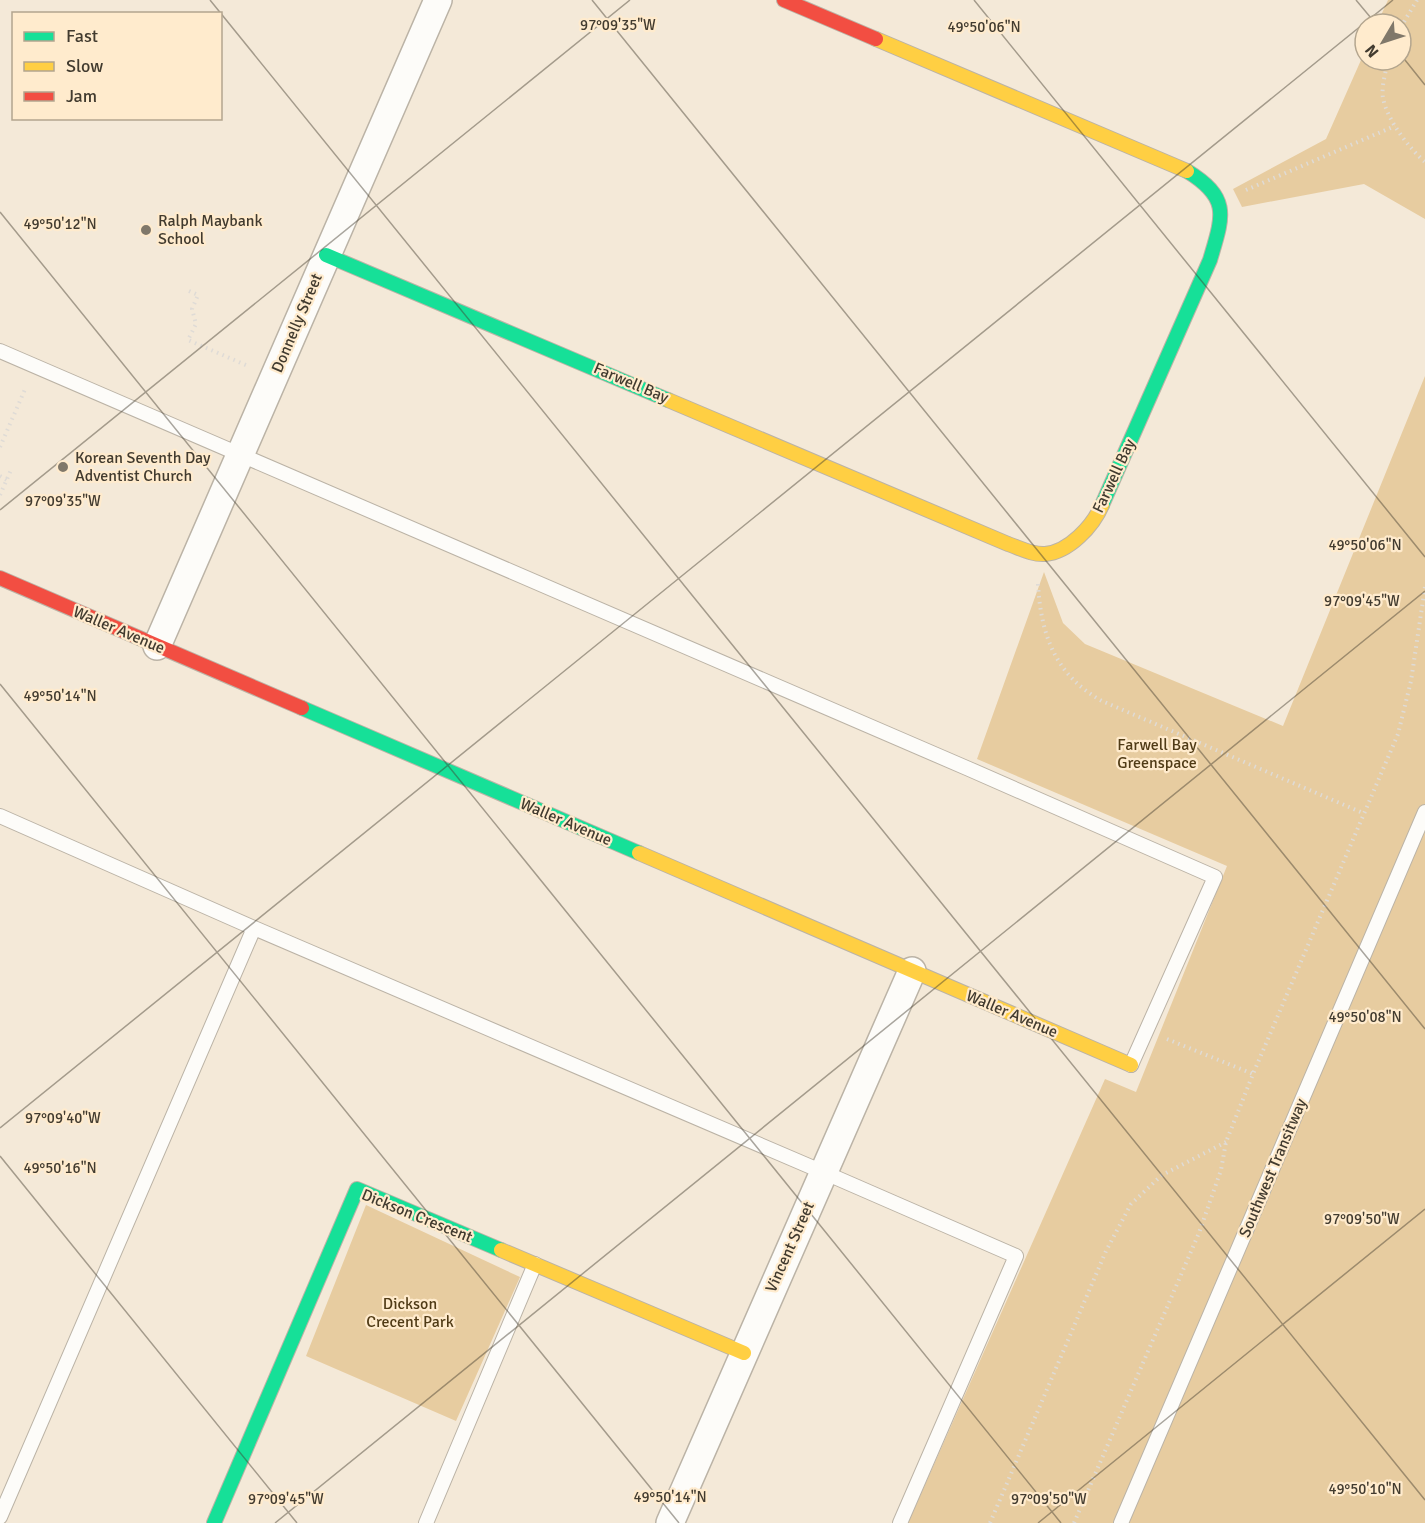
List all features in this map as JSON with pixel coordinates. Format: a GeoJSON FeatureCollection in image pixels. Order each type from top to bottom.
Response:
{"type":"FeatureCollection","features":[{"type":"Feature","properties":{"kind":"street","name":"Donnelly Street"},"geometry":{"type":"LineString","coordinates":[[157,646],[438,0]]}},
{"type":"Feature","properties":{"kind":"street"},"geometry":{"type":"LineString","coordinates":[[784,0],[1181,166],[1204,181],[1214,191],[1219,204]]}},
{"type":"Feature","properties":{"kind":"street","name":"Farwell Bay"},"geometry":{"type":"LineString","coordinates":[[326,255],[1008,544],[1036,553],[1049,554],[1062,549],[1076,539],[1100,513],[1210,260],[1220,227],[1222,214],[1219,204]]}},
{"type":"Feature","properties":{"kind":"street","name":"Waller Avenue"},"geometry":{"type":"LineString","coordinates":[[0,578],[1131,1065]]}},
{"type":"Feature","properties":{"kind":"street","name":"Vincent Street"},"geometry":{"type":"LineString","coordinates":[[670,1523],[912,971]]}},
{"type":"Feature","properties":{"kind":"street","name":"Dickson Crescent"},"geometry":{"type":"LineString","coordinates":[[214,1523],[357,1189],[744,1353]]}},
{"type":"Feature","properties":{"kind":"lane"},"geometry":{"type":"LineString","coordinates":[[0,351],[1215,877],[1131,1065]]}},
{"type":"Feature","properties":{"kind":"lane","name":"Southwest Transitway"},"geometry":{"type":"LineString","coordinates":[[1121,1523],[1425,812]]}},
{"type":"Feature","properties":{"kind":"lane"},"geometry":{"type":"LineString","coordinates":[[0,816],[254,928],[1016,1256],[900,1523]]}},
{"type":"Feature","properties":{"kind":"lane"},"geometry":{"type":"LineString","coordinates":[[0,1517],[254,928]]}},
{"type":"Feature","properties":{"kind":"lane"},"geometry":{"type":"LineString","coordinates":[[426,1523],[535,1264]]}},
{"type":"Feature","properties":{"kind":"path"},"geometry":{"type":"LineString","coordinates":[[1386,72],[1383,98],[1395,126],[1402,138],[1425,162]]}},
{"type":"Feature","properties":{"kind":"path"},"geometry":{"type":"LineString","coordinates":[[1219,204],[1395,126]]}},
{"type":"Feature","properties":{"kind":"path"},"geometry":{"type":"LineString","coordinates":[[189,291],[198,295],[192,309],[196,324],[188,340],[274,377]]}},
{"type":"Feature","properties":{"kind":"path"},"geometry":{"type":"LineString","coordinates":[[0,447],[35,366]]}},
{"type":"Feature","properties":{"kind":"path"},"geometry":{"type":"LineString","coordinates":[[0,495],[11,470]]}},
{"type":"Feature","properties":{"kind":"path"},"geometry":{"type":"LineString","coordinates":[[0,476],[7,480]]}},
{"type":"Feature","properties":{"kind":"path"},"geometry":{"type":"LineString","coordinates":[[1036,553],[1039,606],[1049,645],[1060,665],[1085,692],[1363,813]]}},
{"type":"Feature","properties":{"kind":"path"},"geometry":{"type":"LineString","coordinates":[[1074,1523],[1199,1233],[1221,1170],[1226,1142],[1253,1074],[1398,734],[1404,713],[1425,586]]}},
{"type":"Feature","properties":{"kind":"path"},"geometry":{"type":"LineString","coordinates":[[1147,1031],[1253,1074]]}},
{"type":"Feature","properties":{"kind":"path"},"geometry":{"type":"LineString","coordinates":[[990,1523],[1106,1251],[1131,1204],[1162,1175],[1226,1142]]}},
{"type":"Feature","properties":{"kind":"green space"},"geometry":{"type":"Polygon","coordinates":[[[1388,0],[1425,0],[1425,219],[1364,184],[1242,207],[1233,189],[1326,139],[1356,72],[1413,72],[1413,12],[1382,12],[1388,0]]]}},
{"type":"Feature","properties":{"kind":"green space","name":"Farwell Bay Greenspace"},"geometry":{"type":"Polygon","coordinates":[[[1425,376],[1425,1523],[908,1523],[1105,1079],[1136,1092],[1227,866],[977,759],[1044,572],[1063,623],[1085,644],[1283,726],[1425,376]]]}},
{"type":"Feature","properties":{"kind":"green space","name":"Dickson Crecent Park"},"geometry":{"type":"Polygon","coordinates":[[[366,1205],[520,1277],[456,1421],[306,1356],[366,1205]]]}},
{"type":"Feature","properties":{"kind":"traffic: fast"},"geometry":{"type":"LineString","coordinates":[[1102,505],[1210,260],[1218,231],[1220,209],[1217,199],[1211,190],[1187,171]]}},
{"type":"Feature","properties":{"kind":"traffic: fast"},"geometry":{"type":"LineString","coordinates":[[326,255],[668,400]]}},
{"type":"Feature","properties":{"kind":"traffic: fast"},"geometry":{"type":"LineString","coordinates":[[302,708],[639,853]]}},
{"type":"Feature","properties":{"kind":"traffic: fast"},"geometry":{"type":"LineString","coordinates":[[214,1523],[357,1189],[501,1250]]}},
{"type":"Feature","properties":{"kind":"traffic: slow"},"geometry":{"type":"LineString","coordinates":[[876,39],[1187,171]]}},
{"type":"Feature","properties":{"kind":"traffic: slow"},"geometry":{"type":"LineString","coordinates":[[668,400],[1031,552],[1040,554],[1054,552],[1071,543],[1093,521],[1102,505]]}},
{"type":"Feature","properties":{"kind":"traffic: slow"},"geometry":{"type":"LineString","coordinates":[[639,853],[1131,1065]]}},
{"type":"Feature","properties":{"kind":"traffic: slow"},"geometry":{"type":"LineString","coordinates":[[501,1250],[744,1353]]}},
{"type":"Feature","properties":{"kind":"traffic: jam"},"geometry":{"type":"LineString","coordinates":[[784,0],[876,39]]}},
{"type":"Feature","properties":{"kind":"traffic: jam"},"geometry":{"type":"LineString","coordinates":[[0,578],[302,708]]}},
{"type":"Feature","properties":{"kind":"place","name":"Ralph Maybank School"},"geometry":{"type":"Point","coordinates":[146,230]}},
{"type":"Feature","properties":{"kind":"place","name":"Korean Seventh Day Adventist Church"},"geometry":{"type":"Point","coordinates":[63,467]}}]}
